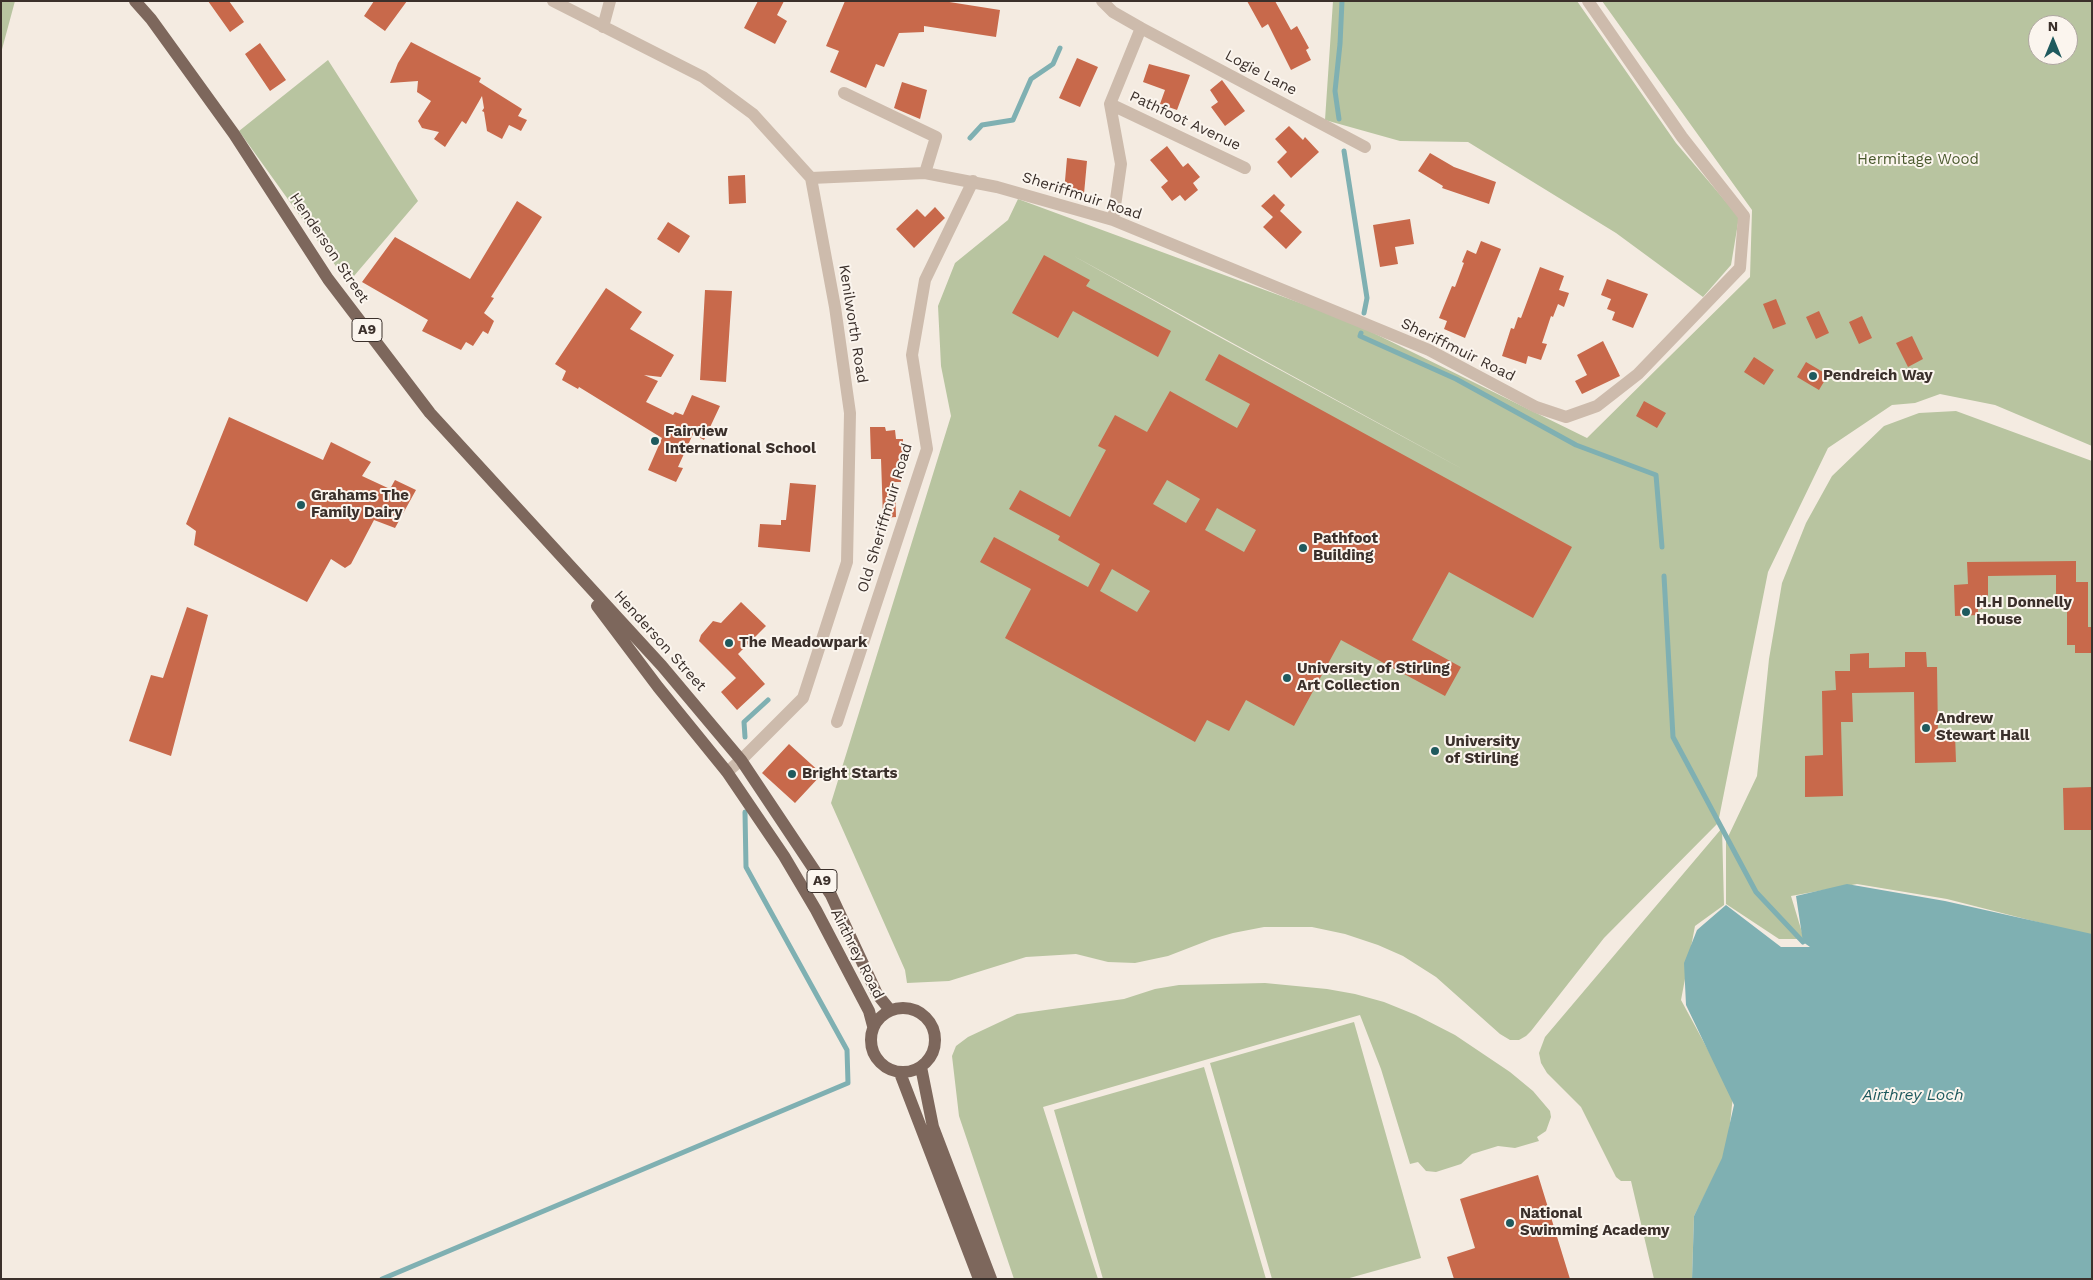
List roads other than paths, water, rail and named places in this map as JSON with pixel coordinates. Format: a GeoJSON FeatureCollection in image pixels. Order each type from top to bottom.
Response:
{"type":"FeatureCollection","features":[{"type":"Feature","properties":{"kind":"main road","name":"Henderson Street"},"geometry":{"type":"LineString","coordinates":[[135,1],[151,19],[234,134],[328,279],[430,413],[662,666],[741,760]]}},
{"type":"Feature","properties":{"kind":"main road","name":"Henderson Street"},"geometry":{"type":"LineString","coordinates":[[552,546],[658,687],[727,772]]}},
{"type":"Feature","properties":{"kind":"main road","name":"Airthrey Road"},"geometry":{"type":"LineString","coordinates":[[741,760],[831,895],[877,994],[890,1010]]}},
{"type":"Feature","properties":{"kind":"main road","name":"Airthrey Road"},"geometry":{"type":"LineString","coordinates":[[727,772],[784,856],[816,910],[869,1011],[873,1026]]}},
{"type":"Feature","properties":{"kind":"main road"},"geometry":{"type":"LineString","coordinates":[[873,1026],[880,1017],[890,1010],[906,1007],[918,1011],[928,1018],[934,1029],[936,1044],[931,1058],[912,1072],[900,1073],[978,1279]]}},
{"type":"Feature","properties":{"kind":"main road","name":"A9"},"geometry":{"type":"LineString","coordinates":[[873,1026],[870,1045],[876,1058],[885,1068],[900,1073]]}},
{"type":"Feature","properties":{"kind":"main road"},"geometry":{"type":"LineString","coordinates":[[921,1067],[933,1127],[991,1279]]}},
{"type":"Feature","properties":{"kind":"street"},"geometry":{"type":"LineString","coordinates":[[553,1],[710,82],[753,114],[811,178]]}},
{"type":"Feature","properties":{"kind":"street"},"geometry":{"type":"LineString","coordinates":[[603,27],[610,1]]}},
{"type":"Feature","properties":{"kind":"street","name":"Logie Lane"},"geometry":{"type":"LineString","coordinates":[[1102,1],[1113,12],[1364,147]]}},
{"type":"Feature","properties":{"kind":"street","name":"Sheriffmuir Road"},"geometry":{"type":"LineString","coordinates":[[811,178],[925,173],[973,181],[1113,220],[1429,350],[1536,407],[1566,417],[1597,406],[1638,374],[1740,268],[1744,216],[1682,137],[1588,1]]}},
{"type":"Feature","properties":{"kind":"street"},"geometry":{"type":"LineString","coordinates":[[1113,220],[1121,164],[1110,104],[1142,28]]}},
{"type":"Feature","properties":{"kind":"street"},"geometry":{"type":"LineString","coordinates":[[844,93],[936,137],[925,173]]}},
{"type":"Feature","properties":{"kind":"street","name":"Pathfoot Avenue"},"geometry":{"type":"LineString","coordinates":[[1110,104],[1245,168]]}},
{"type":"Feature","properties":{"kind":"street","name":"Kenilworth Road"},"geometry":{"type":"LineString","coordinates":[[727,772],[803,698],[847,562],[850,413],[835,307],[811,178]]}},
{"type":"Feature","properties":{"kind":"street","name":"Old Sheriffmuir Road"},"geometry":{"type":"LineString","coordinates":[[837,722],[926,450],[912,355],[925,280],[973,181]]}},
{"type":"Feature","properties":{"kind":"water","name":"Airthrey Loch"},"geometry":{"type":"Polygon","coordinates":[[[1847,884],[1945,901],[2092,934],[2092,1279],[1692,1279],[1694,1216],[1722,1158],[1734,1105],[1686,1005],[1684,963],[1697,930],[1726,905],[1781,947],[1810,947],[1803,942],[1796,896],[1847,884]]]}},
{"type":"Feature","properties":{"kind":"waterway"},"geometry":{"type":"LineString","coordinates":[[1339,119],[1335,91],[1342,1]]}},
{"type":"Feature","properties":{"kind":"waterway"},"geometry":{"type":"LineString","coordinates":[[970,138],[982,125],[1013,120],[1031,79],[1053,64],[1060,48]]}},
{"type":"Feature","properties":{"kind":"waterway"},"geometry":{"type":"LineString","coordinates":[[1344,151],[1367,298],[1364,313]]}},
{"type":"Feature","properties":{"kind":"waterway"},"geometry":{"type":"LineString","coordinates":[[1361,333],[1360,336],[1456,379],[1576,445],[1656,475],[1662,547]]}},
{"type":"Feature","properties":{"kind":"waterway"},"geometry":{"type":"LineString","coordinates":[[1664,576],[1673,737],[1756,892],[1803,942]]}},
{"type":"Feature","properties":{"kind":"waterway"},"geometry":{"type":"LineString","coordinates":[[745,737],[744,722],[768,700]]}},
{"type":"Feature","properties":{"kind":"waterway"},"geometry":{"type":"LineString","coordinates":[[382,1279],[848,1083],[847,1050],[746,867],[745,812]]}},
{"type":"Feature","properties":{"kind":"place","name":"Pendreich Way"},"geometry":{"type":"Point","coordinates":[1813,376]}},
{"type":"Feature","properties":{"kind":"place","name":"Fairview International School"},"geometry":{"type":"Point","coordinates":[655,441]}},
{"type":"Feature","properties":{"kind":"place","name":"Grahams The Family Dairy"},"geometry":{"type":"Point","coordinates":[301,505]}},
{"type":"Feature","properties":{"kind":"place","name":"Pathfoot Building"},"geometry":{"type":"Point","coordinates":[1303,548]}},
{"type":"Feature","properties":{"kind":"place","name":"H.H Donnelly House"},"geometry":{"type":"Point","coordinates":[1966,612]}},
{"type":"Feature","properties":{"kind":"place","name":"The Meadowpark"},"geometry":{"type":"Point","coordinates":[729,643]}},
{"type":"Feature","properties":{"kind":"place","name":"University of Stirling Art Collection"},"geometry":{"type":"Point","coordinates":[1287,678]}},
{"type":"Feature","properties":{"kind":"place","name":"Andrew Stewart Hall"},"geometry":{"type":"Point","coordinates":[1926,728]}},
{"type":"Feature","properties":{"kind":"place","name":"University of Stirling"},"geometry":{"type":"Point","coordinates":[1435,751]}},
{"type":"Feature","properties":{"kind":"place","name":"Bright Starts"},"geometry":{"type":"Point","coordinates":[792,774]}},
{"type":"Feature","properties":{"kind":"place","name":"National Swimming Academy"},"geometry":{"type":"Point","coordinates":[1510,1223]}},
{"type":"Feature","properties":{"kind":"park label","name":"Hermitage Wood"},"geometry":{"type":"Point","coordinates":[1918,160]}}]}
